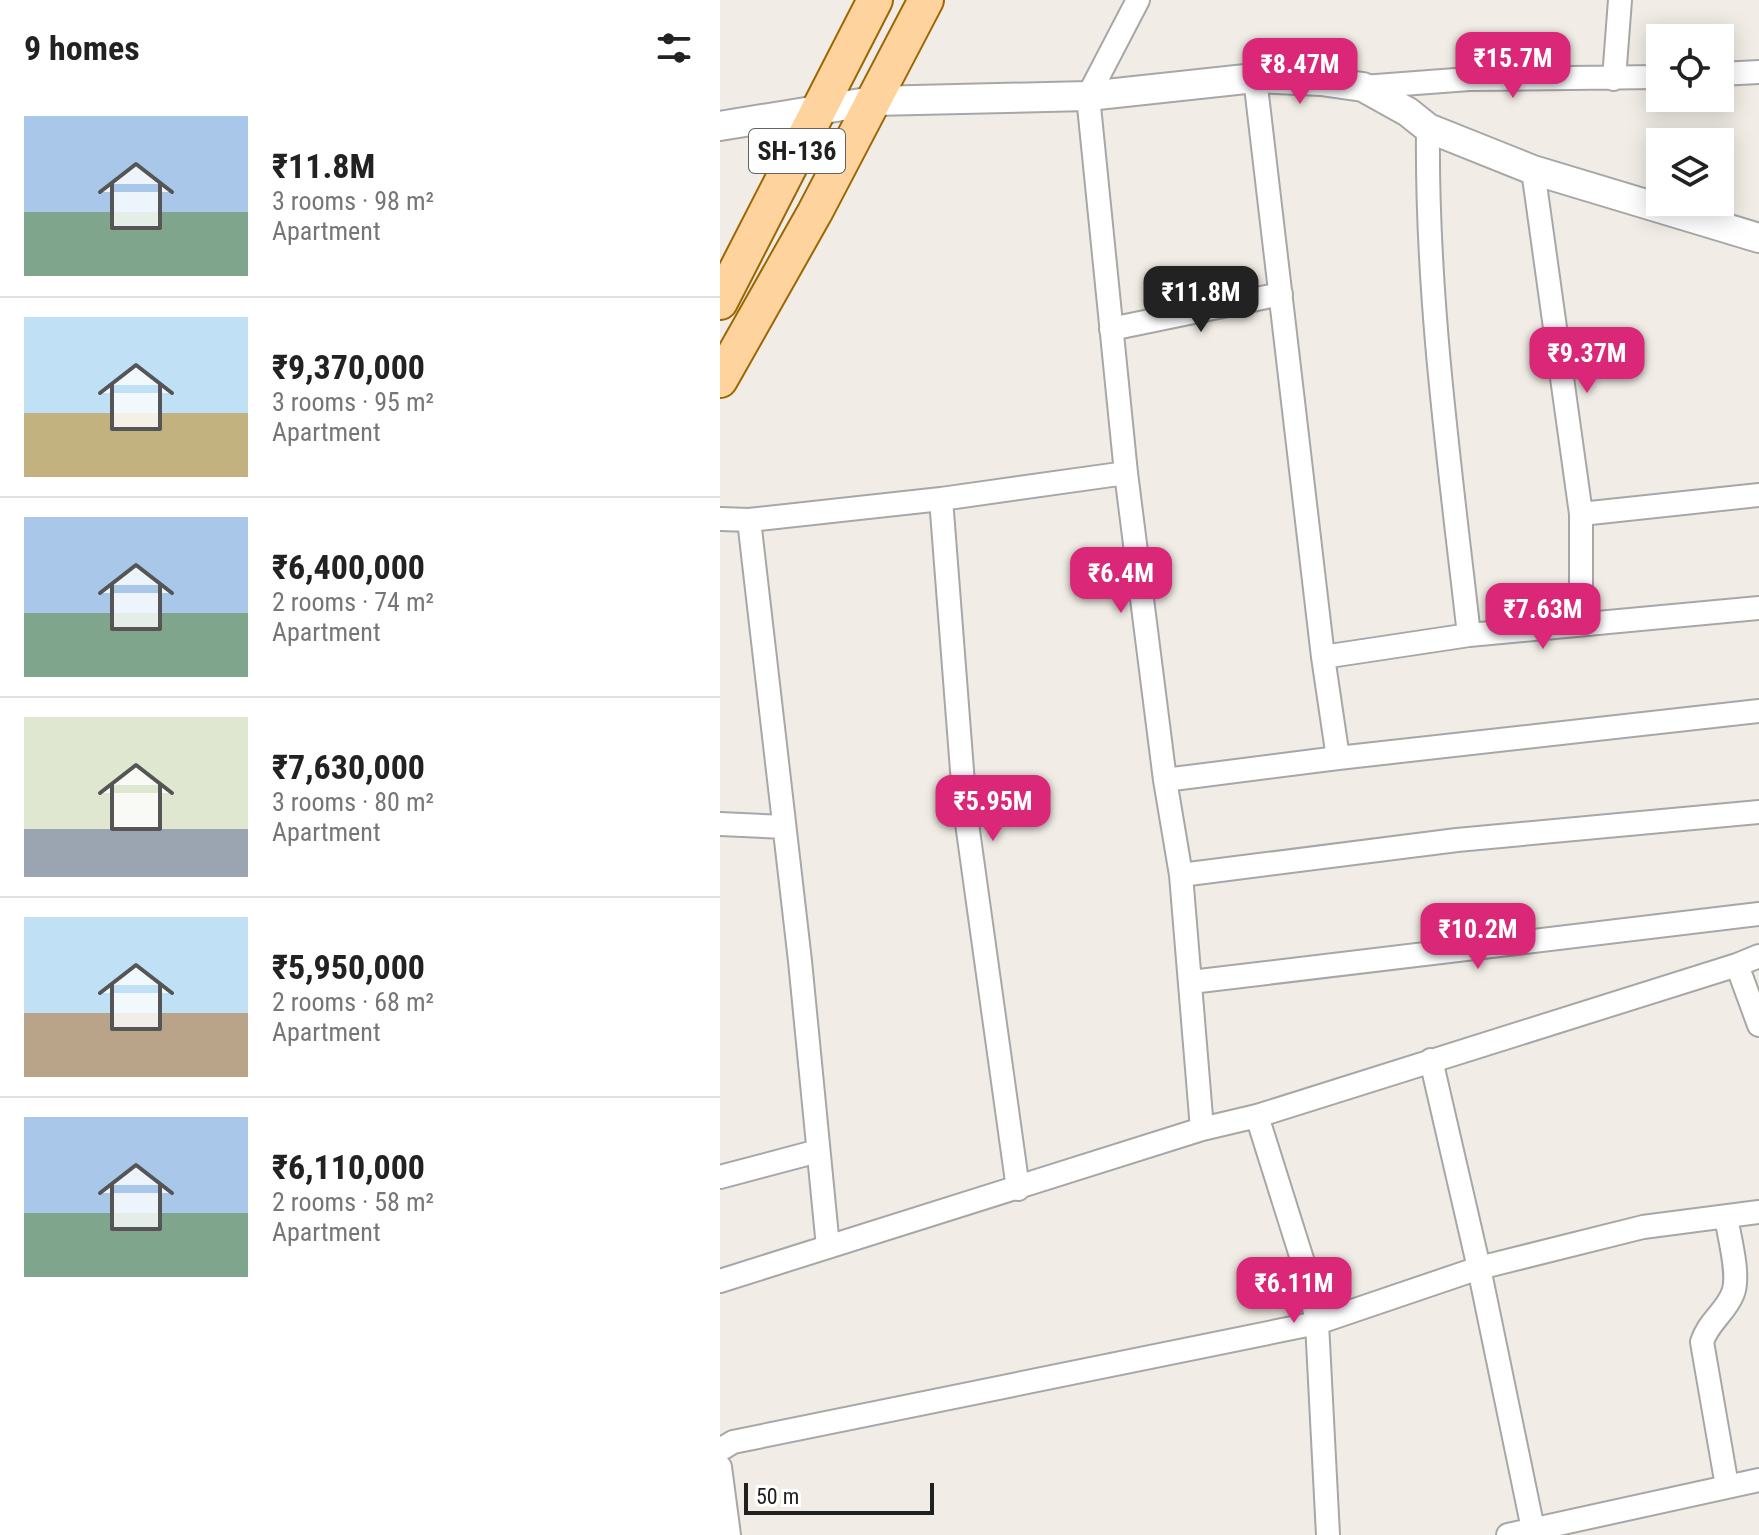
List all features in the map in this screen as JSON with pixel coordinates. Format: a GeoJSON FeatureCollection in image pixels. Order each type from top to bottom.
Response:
{"type":"FeatureCollection","features":[{"type":"Feature","properties":{"kind":"main road","name":"SH-136"},"geometry":{"type":"LineString","coordinates":[[723,291],[875,0]]}},
{"type":"Feature","properties":{"kind":"main road","name":"SH-136"},"geometry":{"type":"LineString","coordinates":[[720,380],[815,212],[926,0]]}},
{"type":"Feature","properties":{"kind":"street"},"geometry":{"type":"LineString","coordinates":[[1138,0],[1088,96],[1126,473],[1165,780],[1181,875],[1202,1129]]}},
{"type":"Feature","properties":{"kind":"street"},"geometry":{"type":"LineString","coordinates":[[1614,79],[1620,0]]}},
{"type":"Feature","properties":{"kind":"street"},"geometry":{"type":"LineString","coordinates":[[1734,73],[1759,72]]}},
{"type":"Feature","properties":{"kind":"street"},"geometry":{"type":"LineString","coordinates":[[720,126],[873,101],[1088,96],[1255,78],[1321,81],[1363,87],[1484,78],[1646,78]]}},
{"type":"Feature","properties":{"kind":"street"},"geometry":{"type":"LineString","coordinates":[[1255,78],[1323,657],[1338,758]]}},
{"type":"Feature","properties":{"kind":"street"},"geometry":{"type":"LineString","coordinates":[[1363,87],[1408,112],[1428,128],[1464,145],[1533,170],[1759,238]]}},
{"type":"Feature","properties":{"kind":"street"},"geometry":{"type":"LineString","coordinates":[[1428,128],[1428,180],[1439,360],[1469,635]]}},
{"type":"Feature","properties":{"kind":"street"},"geometry":{"type":"LineString","coordinates":[[1533,170],[1581,514],[1581,624]]}},
{"type":"Feature","properties":{"kind":"street"},"geometry":{"type":"LineString","coordinates":[[1111,329],[1281,294]]}},
{"type":"Feature","properties":{"kind":"street"},"geometry":{"type":"LineString","coordinates":[[720,519],[749,520],[941,499],[1126,473]]}},
{"type":"Feature","properties":{"kind":"street"},"geometry":{"type":"LineString","coordinates":[[1581,514],[1759,495]]}},
{"type":"Feature","properties":{"kind":"street"},"geometry":{"type":"LineString","coordinates":[[941,499],[965,809],[1018,1189]]}},
{"type":"Feature","properties":{"kind":"street"},"geometry":{"type":"LineString","coordinates":[[749,520],[828,1247]]}},
{"type":"Feature","properties":{"kind":"street"},"geometry":{"type":"LineString","coordinates":[[1323,657],[1469,635],[1759,608]]}},
{"type":"Feature","properties":{"kind":"street"},"geometry":{"type":"LineString","coordinates":[[1165,780],[1759,711]]}},
{"type":"Feature","properties":{"kind":"street"},"geometry":{"type":"LineString","coordinates":[[1181,875],[1457,840],[1759,812]]}},
{"type":"Feature","properties":{"kind":"street"},"geometry":{"type":"LineString","coordinates":[[720,824],[784,827]]}},
{"type":"Feature","properties":{"kind":"street"},"geometry":{"type":"LineString","coordinates":[[1191,982],[1759,914]]}},
{"type":"Feature","properties":{"kind":"street"},"geometry":{"type":"LineString","coordinates":[[720,1281],[1202,1129],[1257,1116],[1759,956]]}},
{"type":"Feature","properties":{"kind":"street"},"geometry":{"type":"LineString","coordinates":[[1737,965],[1759,1025]]}},
{"type":"Feature","properties":{"kind":"street"},"geometry":{"type":"LineString","coordinates":[[1431,1060],[1479,1268],[1533,1529]]}},
{"type":"Feature","properties":{"kind":"street"},"geometry":{"type":"LineString","coordinates":[[1257,1116],[1308,1278],[1317,1323],[1328,1535]]}},
{"type":"Feature","properties":{"kind":"street"},"geometry":{"type":"LineString","coordinates":[[720,1177],[818,1151]]}},
{"type":"Feature","properties":{"kind":"street"},"geometry":{"type":"LineString","coordinates":[[720,1450],[733,1442],[1317,1323],[1479,1268],[1643,1227],[1759,1212]]}},
{"type":"Feature","properties":{"kind":"street"},"geometry":{"type":"LineString","coordinates":[[1726,1217],[1735,1281],[1733,1293],[1707,1328],[1702,1342],[1727,1486]]}},
{"type":"Feature","properties":{"kind":"street"},"geometry":{"type":"LineString","coordinates":[[720,1467],[726,1535]]}},
{"type":"Feature","properties":{"kind":"street"},"geometry":{"type":"LineString","coordinates":[[1508,1535],[1759,1480]]}}]}
